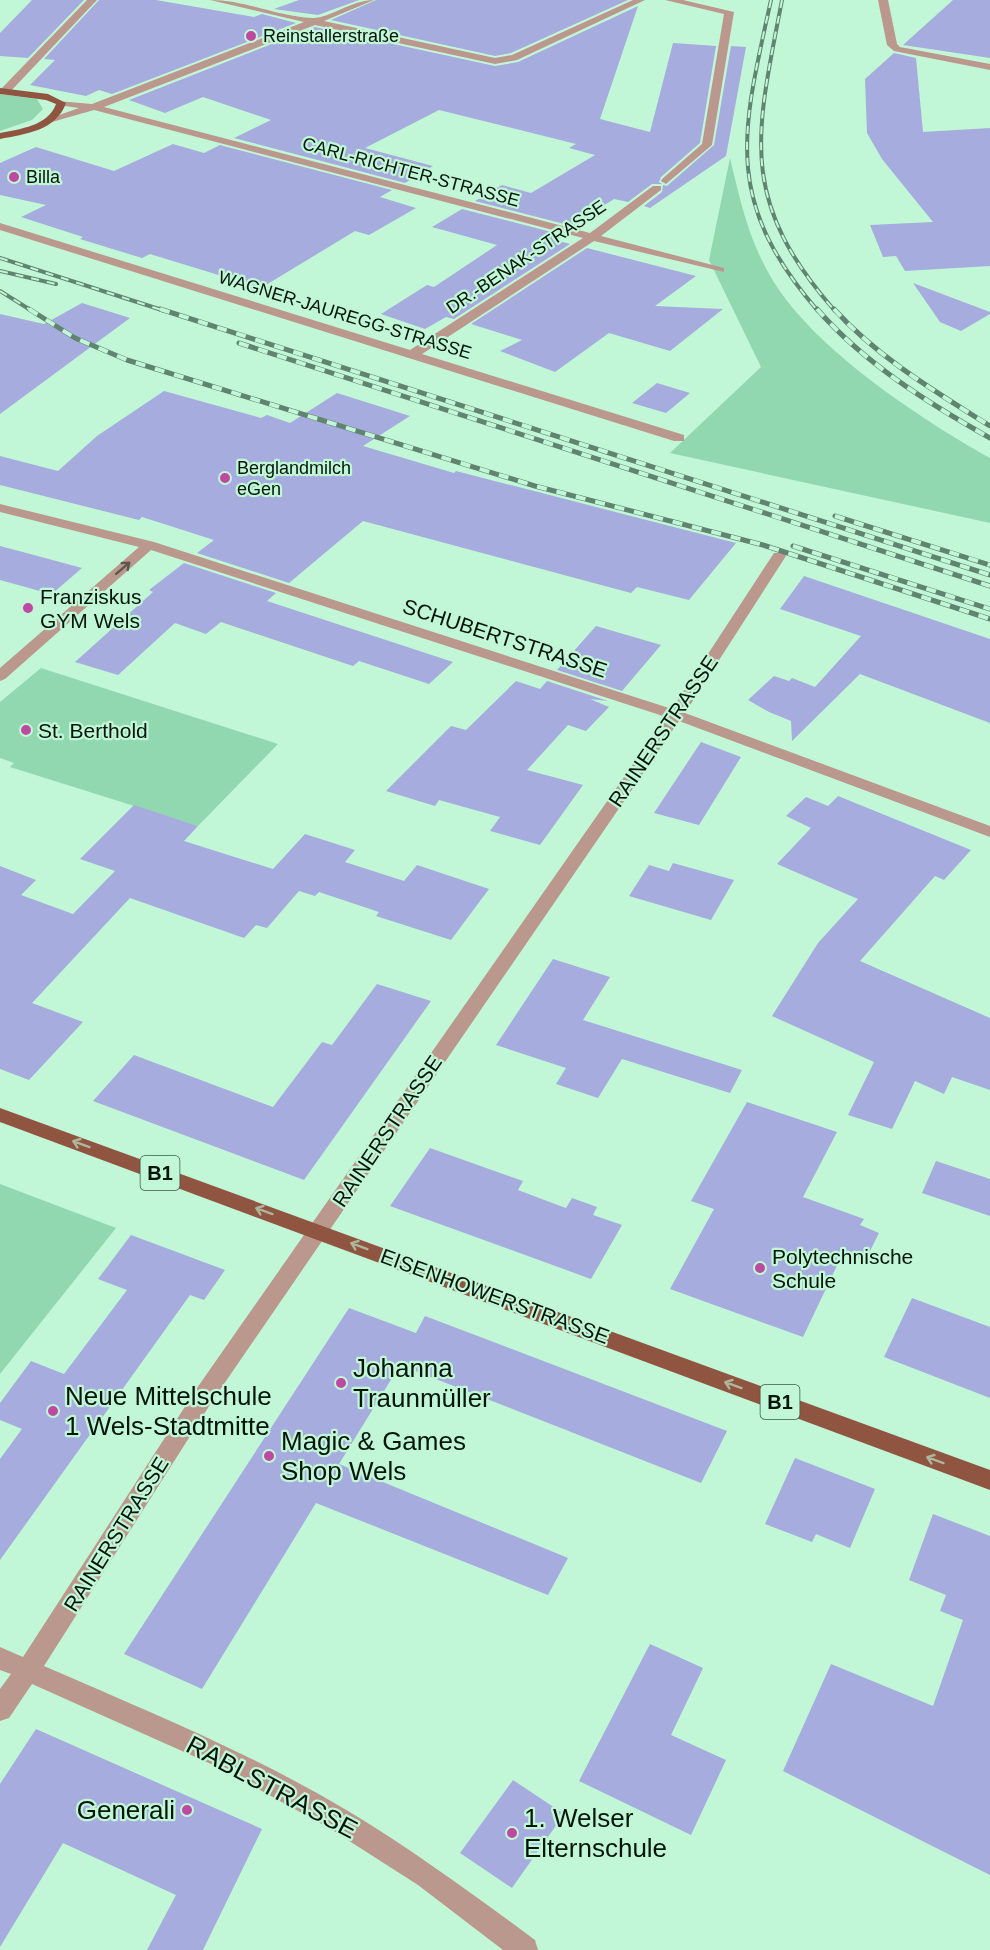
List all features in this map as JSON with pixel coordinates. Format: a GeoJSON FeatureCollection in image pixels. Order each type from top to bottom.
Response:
{"type":"FeatureCollection","features":[{"type":"Feature","properties":{"kind":"main road"},"geometry":{"type":"LineString","coordinates":[[0,136],[49,122],[58,113],[62,103],[48,97],[2,91]]}},
{"type":"Feature","properties":{"kind":"main road","name":"EISENHOWERSTRASSE"},"geometry":{"type":"LineString","coordinates":[[0,1115],[990,1480]]}},
{"type":"Feature","properties":{"kind":"street"},"geometry":{"type":"LineString","coordinates":[[2,91],[92,0]]}},
{"type":"Feature","properties":{"kind":"street"},"geometry":{"type":"LineString","coordinates":[[215,0],[495,61],[506,61],[640,0]]}},
{"type":"Feature","properties":{"kind":"street"},"geometry":{"type":"LineString","coordinates":[[49,122],[94,107],[369,0]]}},
{"type":"Feature","properties":{"kind":"street","name":"DR.-BENAK-STRASSE"},"geometry":{"type":"LineString","coordinates":[[412,354],[592,237],[662,184],[706,145],[729,12],[670,0]]}},
{"type":"Feature","properties":{"kind":"street"},"geometry":{"type":"LineString","coordinates":[[883,0],[892,45],[897,49],[990,67]]}},
{"type":"Feature","properties":{"kind":"street","name":"CARL-RICHTER-STRASSE"},"geometry":{"type":"LineString","coordinates":[[62,103],[94,107],[720,270]]}},
{"type":"Feature","properties":{"kind":"street","name":"WAGNER-JAUREGG-STRASSE"},"geometry":{"type":"LineString","coordinates":[[0,226],[679,438]]}},
{"type":"Feature","properties":{"kind":"street","name":"SCHUBERTSTRASSE"},"geometry":{"type":"LineString","coordinates":[[0,508],[149,545],[676,715],[990,832]]}},
{"type":"Feature","properties":{"kind":"street"},"geometry":{"type":"LineString","coordinates":[[0,676],[149,545]]}},
{"type":"Feature","properties":{"kind":"street","name":"RAINERSTRASSE"},"geometry":{"type":"LineString","coordinates":[[0,1710],[29,1669],[205,1394],[676,715],[779,556]]}},
{"type":"Feature","properties":{"kind":"street","name":"RABLSTRASSE"},"geometry":{"type":"LineString","coordinates":[[0,1658],[229,1760],[338,1819],[427,1876],[525,1950]]}},
{"type":"Feature","properties":{"kind":"green space"},"geometry":{"type":"Polygon","coordinates":[[[0,94],[37,99],[43,109],[32,120],[0,131],[0,94]]]}},
{"type":"Feature","properties":{"kind":"green space"},"geometry":{"type":"Polygon","coordinates":[[[730,158],[746,220],[757,250],[772,279],[791,305],[814,331],[870,380],[932,423],[990,458],[990,523],[670,453],[761,367],[709,260],[730,158]]]}},
{"type":"Feature","properties":{"kind":"green space"},"geometry":{"type":"Polygon","coordinates":[[[41,668],[278,744],[198,826],[10,767],[14,763],[0,758],[0,702],[41,668]]]}},
{"type":"Feature","properties":{"kind":"green space"},"geometry":{"type":"Polygon","coordinates":[[[0,1184],[116,1228],[0,1374],[0,1184]]]}},
{"type":"Feature","properties":{"kind":"building"},"geometry":{"type":"Polygon","coordinates":[[[32,0],[84,0],[28,58],[0,56],[0,33],[32,0]]]}},
{"type":"Feature","properties":{"kind":"building"},"geometry":{"type":"Polygon","coordinates":[[[99,0],[156,0],[254,17],[262,14],[296,23],[112,94],[99,90],[86,96],[30,85],[55,60],[44,59],[99,0]]]}},
{"type":"Feature","properties":{"kind":"building"},"geometry":{"type":"Polygon","coordinates":[[[299,0],[359,0],[318,15],[274,9],[299,0]]]}},
{"type":"Feature","properties":{"kind":"building"},"geometry":{"type":"Polygon","coordinates":[[[376,0],[628,0],[511,53],[495,56],[331,20],[376,0]]]}},
{"type":"Feature","properties":{"kind":"building"},"geometry":{"type":"Polygon","coordinates":[[[953,0],[990,0],[990,58],[903,45],[953,0]]]}},
{"type":"Feature","properties":{"kind":"building"},"geometry":{"type":"Polygon","coordinates":[[[638,6],[600,119],[650,132],[673,43],[716,46],[700,143],[661,177],[659,182],[662,184],[652,184],[628,202],[614,199],[572,226],[475,201],[502,185],[531,193],[595,155],[569,148],[576,144],[439,110],[365,148],[433,166],[405,183],[234,138],[271,120],[203,97],[165,113],[129,100],[315,27],[495,66],[518,62],[638,6]]]}},
{"type":"Feature","properties":{"kind":"building"},"geometry":{"type":"Polygon","coordinates":[[[731,46],[746,47],[726,156],[650,208],[644,206],[662,192],[663,185],[667,186],[714,145],[731,46]]]}},
{"type":"Feature","properties":{"kind":"building"},"geometry":{"type":"Polygon","coordinates":[[[894,53],[916,58],[923,132],[990,128],[990,266],[905,271],[896,256],[883,257],[870,225],[933,222],[882,159],[867,133],[865,79],[894,53]]]}},
{"type":"Feature","properties":{"kind":"building"},"geometry":{"type":"Polygon","coordinates":[[[173,144],[204,153],[220,145],[392,190],[380,197],[416,208],[369,235],[355,231],[261,288],[150,254],[142,258],[80,239],[83,237],[21,217],[46,205],[0,195],[0,163],[36,147],[114,171],[173,144]]]}},
{"type":"Feature","properties":{"kind":"building"},"geometry":{"type":"Polygon","coordinates":[[[462,209],[559,234],[552,239],[570,244],[454,319],[446,317],[425,329],[381,314],[427,285],[434,287],[497,245],[432,227],[462,209]]]}},
{"type":"Feature","properties":{"kind":"building"},"geometry":{"type":"Polygon","coordinates":[[[587,248],[696,276],[655,306],[723,309],[670,351],[609,333],[555,372],[500,351],[522,340],[471,324],[587,248]]]}},
{"type":"Feature","properties":{"kind":"building"},"geometry":{"type":"Polygon","coordinates":[[[913,283],[990,312],[990,314],[961,331],[940,322],[913,283]]]}},
{"type":"Feature","properties":{"kind":"building"},"geometry":{"type":"Polygon","coordinates":[[[82,303],[130,318],[0,414],[0,314],[44,324],[82,303]]]}},
{"type":"Feature","properties":{"kind":"building"},"geometry":{"type":"Polygon","coordinates":[[[657,383],[690,393],[666,413],[632,403],[657,383]]]}},
{"type":"Feature","properties":{"kind":"building"},"geometry":{"type":"Polygon","coordinates":[[[164,391],[261,418],[267,415],[290,423],[337,393],[410,416],[363,446],[454,473],[456,471],[736,543],[689,600],[637,587],[631,593],[363,521],[289,583],[197,553],[214,540],[142,517],[139,520],[0,485],[0,456],[58,471],[97,436],[164,391]]]}},
{"type":"Feature","properties":{"kind":"building"},"geometry":{"type":"Polygon","coordinates":[[[0,546],[82,568],[53,593],[47,593],[0,580],[0,546]]]}},
{"type":"Feature","properties":{"kind":"building"},"geometry":{"type":"Polygon","coordinates":[[[184,563],[276,593],[267,601],[453,662],[429,684],[359,661],[353,666],[221,622],[206,634],[175,623],[118,675],[75,662],[153,592],[149,590],[184,563]]]}},
{"type":"Feature","properties":{"kind":"building"},"geometry":{"type":"Polygon","coordinates":[[[804,576],[990,639],[990,723],[860,674],[792,741],[791,721],[748,700],[774,676],[789,681],[792,678],[815,687],[861,636],[780,609],[804,576]]]}},
{"type":"Feature","properties":{"kind":"building"},"geometry":{"type":"Polygon","coordinates":[[[596,626],[661,645],[622,691],[557,670],[596,626]]]}},
{"type":"Feature","properties":{"kind":"building"},"geometry":{"type":"Polygon","coordinates":[[[516,681],[540,689],[547,681],[608,701],[590,699],[609,707],[586,731],[568,725],[527,770],[583,785],[540,845],[490,831],[500,817],[439,800],[435,806],[386,791],[451,726],[466,730],[516,681]]]}},
{"type":"Feature","properties":{"kind":"building"},"geometry":{"type":"Polygon","coordinates":[[[701,742],[741,757],[699,825],[654,813],[701,742]]]}},
{"type":"Feature","properties":{"kind":"building"},"geometry":{"type":"Polygon","coordinates":[[[838,796],[971,850],[944,880],[935,876],[860,961],[990,1018],[990,1090],[952,1077],[944,1094],[915,1081],[892,1129],[848,1115],[874,1062],[772,1016],[818,943],[858,899],[777,864],[811,828],[786,816],[806,797],[828,806],[838,796]]]}},
{"type":"Feature","properties":{"kind":"building"},"geometry":{"type":"Polygon","coordinates":[[[134,805],[198,826],[184,841],[273,869],[305,834],[355,850],[345,862],[404,881],[417,865],[489,889],[451,940],[376,916],[379,912],[319,892],[315,896],[299,891],[267,928],[256,925],[244,938],[130,898],[32,1003],[83,1022],[29,1080],[0,1069],[0,866],[36,880],[21,895],[73,914],[115,871],[80,859],[134,805]]]}},
{"type":"Feature","properties":{"kind":"building"},"geometry":{"type":"Polygon","coordinates":[[[673,863],[734,880],[711,920],[629,896],[649,865],[669,871],[673,863]]]}},
{"type":"Feature","properties":{"kind":"building"},"geometry":{"type":"Polygon","coordinates":[[[553,959],[610,977],[583,1020],[742,1070],[730,1093],[622,1059],[598,1098],[556,1084],[566,1068],[496,1045],[553,959]]]}},
{"type":"Feature","properties":{"kind":"building"},"geometry":{"type":"Polygon","coordinates":[[[377,984],[431,1001],[304,1180],[93,1101],[134,1055],[273,1107],[322,1042],[332,1045],[377,984]]]}},
{"type":"Feature","properties":{"kind":"building"},"geometry":{"type":"Polygon","coordinates":[[[747,1102],[837,1132],[803,1197],[864,1219],[860,1225],[879,1233],[865,1261],[843,1253],[803,1337],[670,1289],[714,1209],[691,1201],[747,1102]]]}},
{"type":"Feature","properties":{"kind":"building"},"geometry":{"type":"Polygon","coordinates":[[[430,1148],[523,1181],[518,1190],[566,1208],[572,1198],[597,1207],[593,1215],[622,1225],[591,1279],[390,1206],[430,1148]]]}},
{"type":"Feature","properties":{"kind":"building"},"geometry":{"type":"Polygon","coordinates":[[[936,1161],[990,1179],[990,1216],[922,1193],[936,1161]]]}},
{"type":"Feature","properties":{"kind":"building","name":"Neue Mittelschule 1 Wels-Stadtmitte"},"geometry":{"type":"Polygon","coordinates":[[[131,1235],[225,1270],[204,1300],[190,1295],[0,1560],[0,1459],[22,1429],[0,1420],[0,1403],[31,1361],[64,1374],[127,1290],[98,1279],[131,1235]]]}},
{"type":"Feature","properties":{"kind":"building"},"geometry":{"type":"Polygon","coordinates":[[[912,1298],[990,1327],[990,1398],[884,1357],[912,1298]]]}},
{"type":"Feature","properties":{"kind":"building"},"geometry":{"type":"Polygon","coordinates":[[[349,1308],[416,1333],[425,1316],[727,1431],[701,1483],[400,1365],[339,1464],[568,1558],[548,1595],[316,1503],[202,1689],[124,1654],[349,1308]]]}},
{"type":"Feature","properties":{"kind":"building"},"geometry":{"type":"Polygon","coordinates":[[[795,1458],[875,1489],[850,1548],[816,1534],[812,1542],[765,1524],[795,1458]]]}},
{"type":"Feature","properties":{"kind":"building"},"geometry":{"type":"Polygon","coordinates":[[[933,1514],[990,1536],[990,1875],[783,1771],[831,1664],[933,1706],[963,1620],[940,1611],[946,1595],[909,1580],[933,1514]]]}},
{"type":"Feature","properties":{"kind":"building"},"geometry":{"type":"Polygon","coordinates":[[[650,1644],[703,1668],[671,1735],[726,1760],[691,1835],[579,1781],[650,1644]]]}},
{"type":"Feature","properties":{"kind":"building"},"geometry":{"type":"Polygon","coordinates":[[[36,1729],[262,1829],[203,1950],[147,1950],[176,1895],[63,1843],[0,1947],[0,1784],[36,1729]]]}},
{"type":"Feature","properties":{"kind":"building","name":"1. Welser Elternschule"},"geometry":{"type":"Polygon","coordinates":[[[513,1780],[564,1814],[512,1888],[460,1853],[513,1780]]]}},
{"type":"Feature","properties":{"kind":"railway"},"geometry":{"type":"LineString","coordinates":[[771,0],[753,89],[748,127],[748,163],[753,199],[766,234],[787,271],[818,311]]}},
{"type":"Feature","properties":{"kind":"railway"},"geometry":{"type":"LineString","coordinates":[[782,0],[766,90],[762,128],[762,164],[768,199],[782,234],[804,271],[835,311]]}},
{"type":"Feature","properties":{"kind":"railway"},"geometry":{"type":"LineString","coordinates":[[0,258],[165,311]]}},
{"type":"Feature","properties":{"kind":"railway"},"geometry":{"type":"LineString","coordinates":[[0,271],[56,284]]}},
{"type":"Feature","properties":{"kind":"railway"},"geometry":{"type":"LineString","coordinates":[[0,291],[32,311]]}},
{"type":"Feature","properties":{"kind":"railway"},"geometry":{"type":"LineString","coordinates":[[29,309],[75,338],[127,360],[535,486],[763,545],[990,619]]}},
{"type":"Feature","properties":{"kind":"railway"},"geometry":{"type":"LineString","coordinates":[[160,309],[990,575]]}},
{"type":"Feature","properties":{"kind":"railway"},"geometry":{"type":"LineString","coordinates":[[817,309],[855,347],[898,381],[943,411],[990,438]]}},
{"type":"Feature","properties":{"kind":"railway"},"geometry":{"type":"LineString","coordinates":[[834,309],[888,358],[928,387],[990,426]]}},
{"type":"Feature","properties":{"kind":"railway"},"geometry":{"type":"LineString","coordinates":[[239,343],[990,586]]}},
{"type":"Feature","properties":{"kind":"railway"},"geometry":{"type":"LineString","coordinates":[[835,516],[990,565]]}},
{"type":"Feature","properties":{"kind":"railway"},"geometry":{"type":"LineString","coordinates":[[793,546],[990,609]]}},
{"type":"Feature","properties":{"kind":"place","name":"Reinstallerstraße"},"geometry":{"type":"Point","coordinates":[251,36]}},
{"type":"Feature","properties":{"kind":"place","name":"Billa"},"geometry":{"type":"Point","coordinates":[14,177]}},
{"type":"Feature","properties":{"kind":"place","name":"Berglandmilch eGen"},"geometry":{"type":"Point","coordinates":[225,478]}},
{"type":"Feature","properties":{"kind":"place","name":"Franziskus GYM Wels"},"geometry":{"type":"Point","coordinates":[28,608]}},
{"type":"Feature","properties":{"kind":"place","name":"St. Berthold"},"geometry":{"type":"Point","coordinates":[26,730]}},
{"type":"Feature","properties":{"kind":"place","name":"Polytechnische Schule"},"geometry":{"type":"Point","coordinates":[760,1268]}},
{"type":"Feature","properties":{"kind":"place","name":"Johanna Traunmüller"},"geometry":{"type":"Point","coordinates":[341,1383]}},
{"type":"Feature","properties":{"kind":"place","name":"Neue Mittelschule 1 Wels-Stadtmitte"},"geometry":{"type":"Point","coordinates":[53,1411]}},
{"type":"Feature","properties":{"kind":"place","name":"Magic & Games Shop Wels"},"geometry":{"type":"Point","coordinates":[269,1456]}},
{"type":"Feature","properties":{"kind":"place","name":"Generali"},"geometry":{"type":"Point","coordinates":[187,1810]}},
{"type":"Feature","properties":{"kind":"place","name":"1. Welser Elternschule"},"geometry":{"type":"Point","coordinates":[512,1833]}}]}
